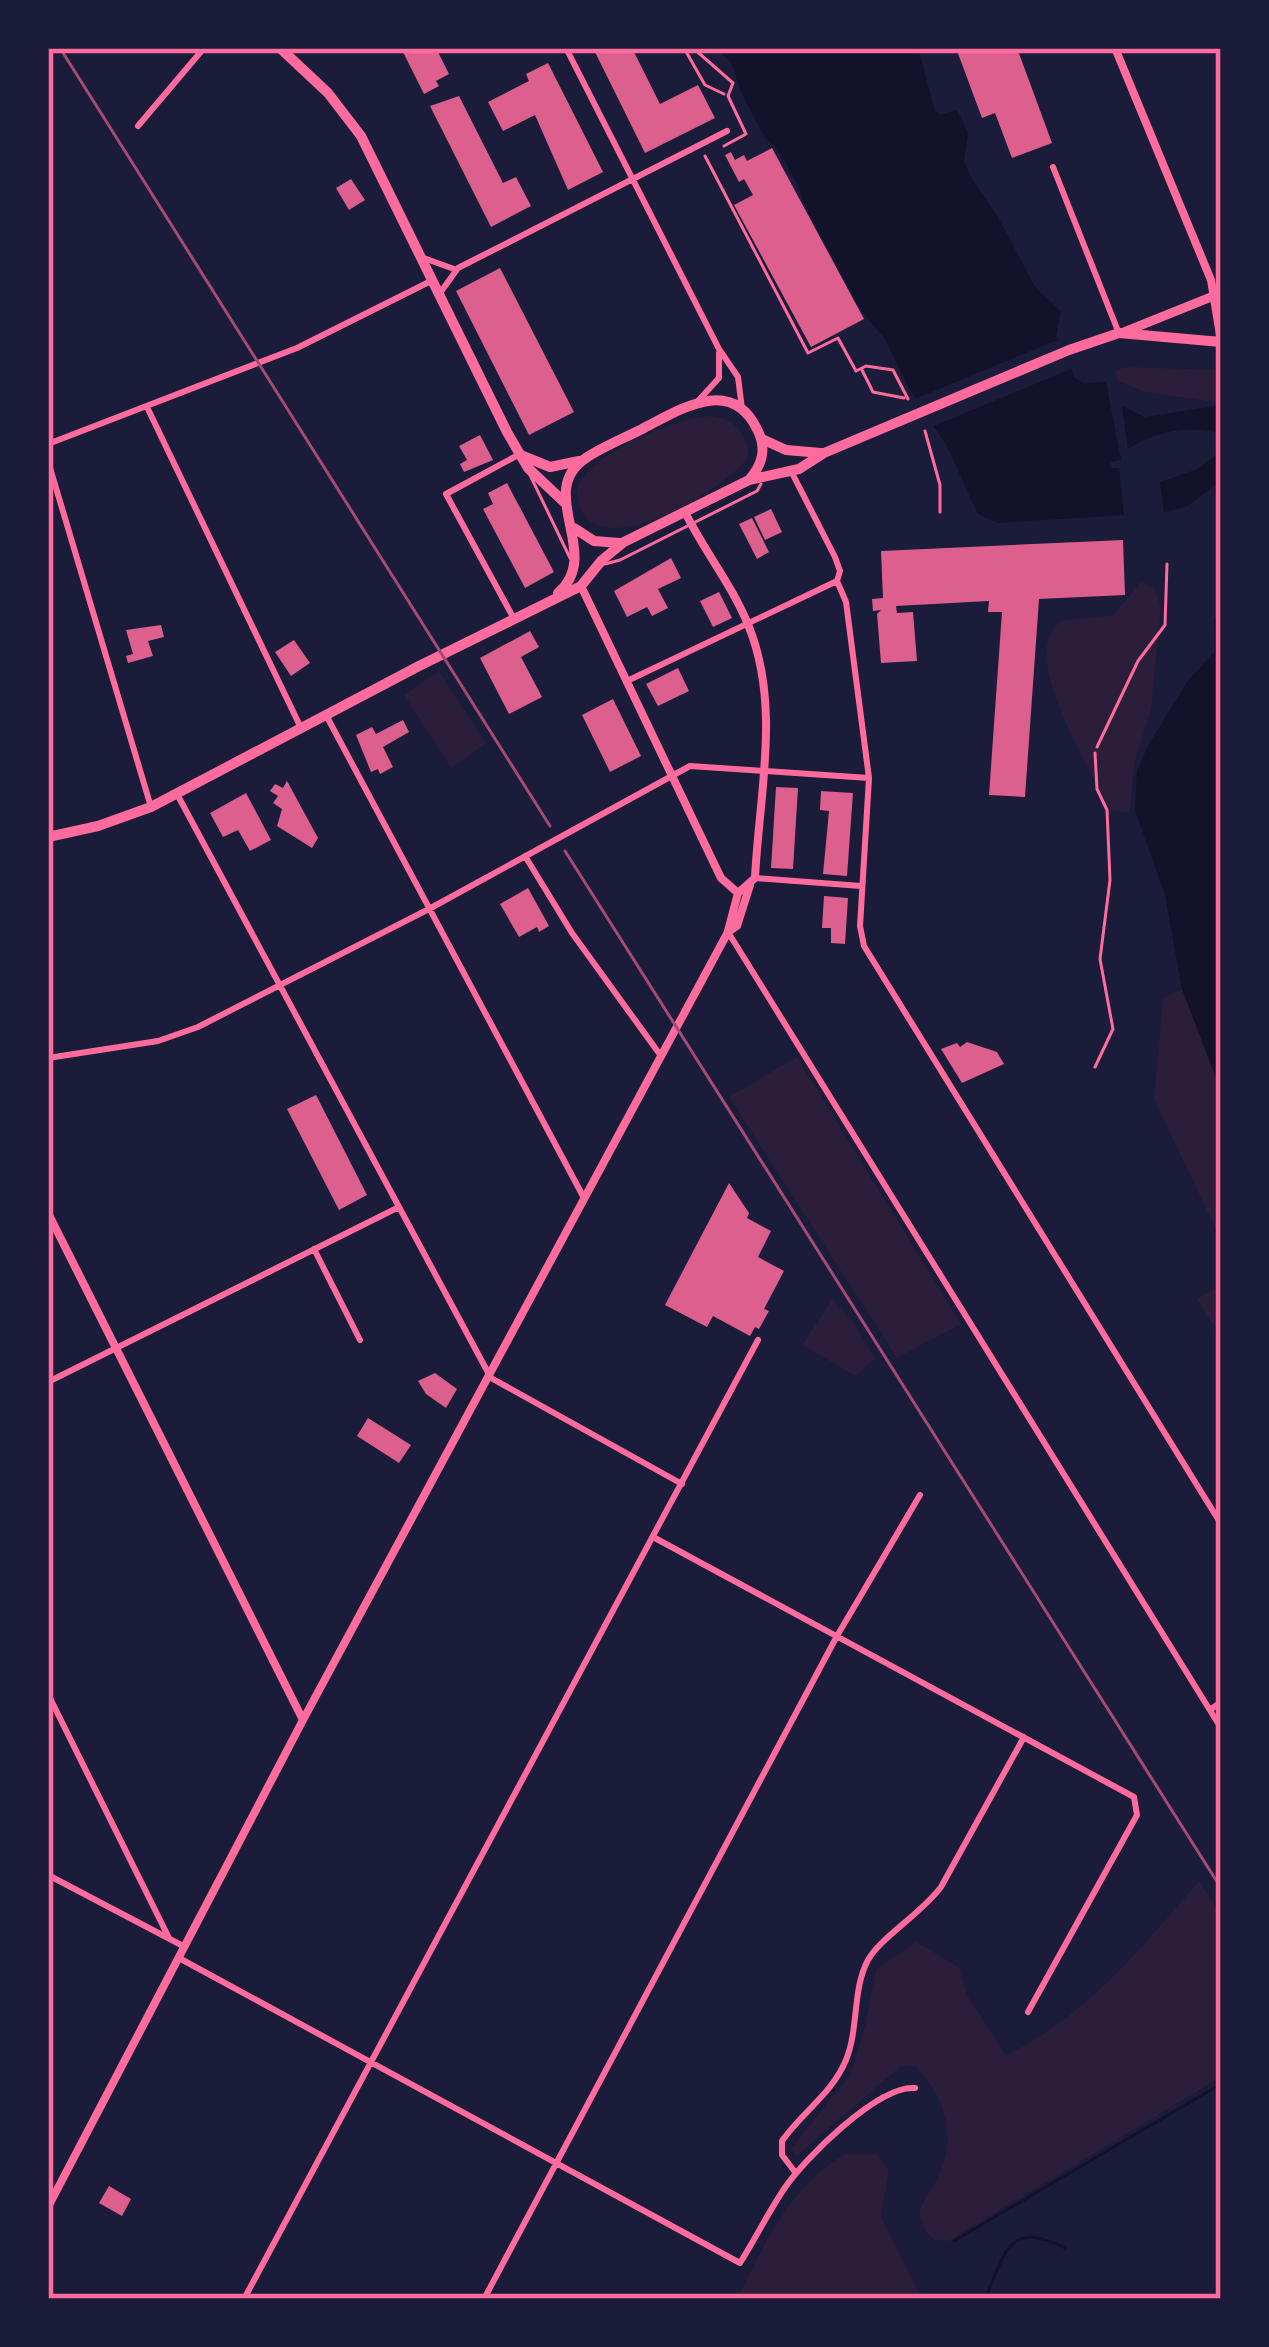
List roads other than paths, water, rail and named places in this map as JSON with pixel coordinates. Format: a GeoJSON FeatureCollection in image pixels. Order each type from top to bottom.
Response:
{"type":"FeatureCollection","features":[{"type":"Feature","properties":{"kind":"main road"},"geometry":{"type":"LineString","coordinates":[[280,48],[320,84],[356,129],[527,468],[564,502],[574,528],[575,567],[568,583],[550,598]]}},
{"type":"Feature","properties":{"kind":"main road"},"geometry":{"type":"LineString","coordinates":[[48,837],[152,807],[581,586],[624,542],[688,518],[749,480],[791,472],[824,453],[1218,294]]}},
{"type":"Feature","properties":{"kind":"main road"},"geometry":{"type":"LineString","coordinates":[[1119,333],[1221,342]]}},
{"type":"Feature","properties":{"kind":"main road"},"geometry":{"type":"LineString","coordinates":[[520,454],[550,467],[582,460],[698,401],[722,399],[742,409],[762,440],[786,451],[824,453]]}},
{"type":"Feature","properties":{"kind":"main road"},"geometry":{"type":"LineString","coordinates":[[749,480],[762,458],[762,440]]}},
{"type":"Feature","properties":{"kind":"main road"},"geometry":{"type":"LineString","coordinates":[[564,502],[568,480],[582,460]]}},
{"type":"Feature","properties":{"kind":"main road"},"geometry":{"type":"LineString","coordinates":[[574,528],[594,542],[624,542]]}},
{"type":"Feature","properties":{"kind":"street"},"geometry":{"type":"LineString","coordinates":[[138,126],[204,48]]}},
{"type":"Feature","properties":{"kind":"street"},"geometry":{"type":"LineString","coordinates":[[566,48],[719,349],[738,377],[742,409]]}},
{"type":"Feature","properties":{"kind":"street"},"geometry":{"type":"LineString","coordinates":[[1115,48],[1218,294],[1221,342]]}},
{"type":"Feature","properties":{"kind":"street"},"geometry":{"type":"LineString","coordinates":[[439,296],[458,268],[727,131]]}},
{"type":"Feature","properties":{"kind":"street"},"geometry":{"type":"LineString","coordinates":[[1053,167],[1119,333]]}},
{"type":"Feature","properties":{"kind":"street"},"geometry":{"type":"LineString","coordinates":[[418,256],[458,268]]}},
{"type":"Feature","properties":{"kind":"street"},"geometry":{"type":"LineString","coordinates":[[48,444],[297,348],[431,281]]}},
{"type":"Feature","properties":{"kind":"street"},"geometry":{"type":"LineString","coordinates":[[698,401],[719,378],[719,349]]}},
{"type":"Feature","properties":{"kind":"street"},"geometry":{"type":"LineString","coordinates":[[146,406],[301,728]]}},
{"type":"Feature","properties":{"kind":"street"},"geometry":{"type":"LineString","coordinates":[[513,619],[446,494],[520,454]]}},
{"type":"Feature","properties":{"kind":"street"},"geometry":{"type":"LineString","coordinates":[[48,461],[152,807]]}},
{"type":"Feature","properties":{"kind":"street"},"geometry":{"type":"LineString","coordinates":[[791,472],[835,557],[848,615],[868,778],[860,934],[867,954],[1221,1524]]}},
{"type":"Feature","properties":{"kind":"street"},"geometry":{"type":"LineString","coordinates":[[688,518],[748,623],[764,681],[763,771],[753,882],[737,926],[728,932]]}},
{"type":"Feature","properties":{"kind":"street"},"geometry":{"type":"LineString","coordinates":[[627,681],[837,581]]}},
{"type":"Feature","properties":{"kind":"street"},"geometry":{"type":"LineString","coordinates":[[581,586],[721,878],[747,900]]}},
{"type":"Feature","properties":{"kind":"street"},"geometry":{"type":"LineString","coordinates":[[326,715],[573,1185],[586,1200]]}},
{"type":"Feature","properties":{"kind":"street"},"geometry":{"type":"LineString","coordinates":[[48,1058],[158,1040],[198,1028],[690,766],[868,778]]}},
{"type":"Feature","properties":{"kind":"street"},"geometry":{"type":"LineString","coordinates":[[177,794],[491,1378],[682,1484]]}},
{"type":"Feature","properties":{"kind":"street"},"geometry":{"type":"LineString","coordinates":[[525,856],[572,933],[662,1057]]}},
{"type":"Feature","properties":{"kind":"street"},"geometry":{"type":"LineString","coordinates":[[48,2207],[303,1720],[728,932],[738,893],[753,882],[861,886]]}},
{"type":"Feature","properties":{"kind":"street"},"geometry":{"type":"LineString","coordinates":[[728,932],[1221,1728]]}},
{"type":"Feature","properties":{"kind":"street"},"geometry":{"type":"LineString","coordinates":[[48,1382],[397,1208]]}},
{"type":"Feature","properties":{"kind":"street"},"geometry":{"type":"LineString","coordinates":[[48,1213],[303,1720]]}},
{"type":"Feature","properties":{"kind":"street"},"geometry":{"type":"LineString","coordinates":[[314,1250],[360,1340]]}},
{"type":"Feature","properties":{"kind":"street"},"geometry":{"type":"LineString","coordinates":[[244,2299],[758,1340]]}},
{"type":"Feature","properties":{"kind":"street"},"geometry":{"type":"LineString","coordinates":[[484,2299],[837,1636],[920,1495]]}},
{"type":"Feature","properties":{"kind":"street"},"geometry":{"type":"LineString","coordinates":[[653,1537],[1138,1802],[1137,1815],[1028,2012]]}},
{"type":"Feature","properties":{"kind":"street"},"geometry":{"type":"LineString","coordinates":[[48,1694],[169,1938]]}},
{"type":"Feature","properties":{"kind":"street"},"geometry":{"type":"LineString","coordinates":[[1210,1710],[1221,1702]]}},
{"type":"Feature","properties":{"kind":"street"},"geometry":{"type":"LineString","coordinates":[[796,2174],[782,2155],[782,2140],[840,2073],[852,2042],[867,1962],[941,1887],[1024,1737]]}},
{"type":"Feature","properties":{"kind":"street"},"geometry":{"type":"LineString","coordinates":[[48,1875],[185,1947]]}},
{"type":"Feature","properties":{"kind":"street"},"geometry":{"type":"LineString","coordinates":[[179,1958],[740,2263],[796,2174],[882,2097],[903,2087],[915,2088]]}},
{"type":"Feature","properties":{"kind":"lane"},"geometry":{"type":"LineString","coordinates":[[527,468],[575,567]]}},
{"type":"Feature","properties":{"kind":"lane"},"geometry":{"type":"LineString","coordinates":[[597,565],[620,560],[688,518],[757,490],[764,478]]}},
{"type":"Feature","properties":{"kind":"lane"},"geometry":{"type":"LineString","coordinates":[[1095,753],[1097,789],[1107,810],[1110,880],[1100,959],[1113,1028],[1095,1067]]}},
{"type":"Feature","properties":{"kind":"waterway"},"geometry":{"type":"LineString","coordinates":[[954,2241],[1221,2084]]}},
{"type":"Feature","properties":{"kind":"waterway"},"geometry":{"type":"LineString","coordinates":[[985,2299],[1004,2255],[1020,2239],[1031,2237],[1065,2248]]}},
{"type":"Feature","properties":{"kind":"railway"},"geometry":{"type":"LineString","coordinates":[[60,48],[550,826]]}},
{"type":"Feature","properties":{"kind":"railway"},"geometry":{"type":"LineString","coordinates":[[565,851],[1221,1888]]}}]}
